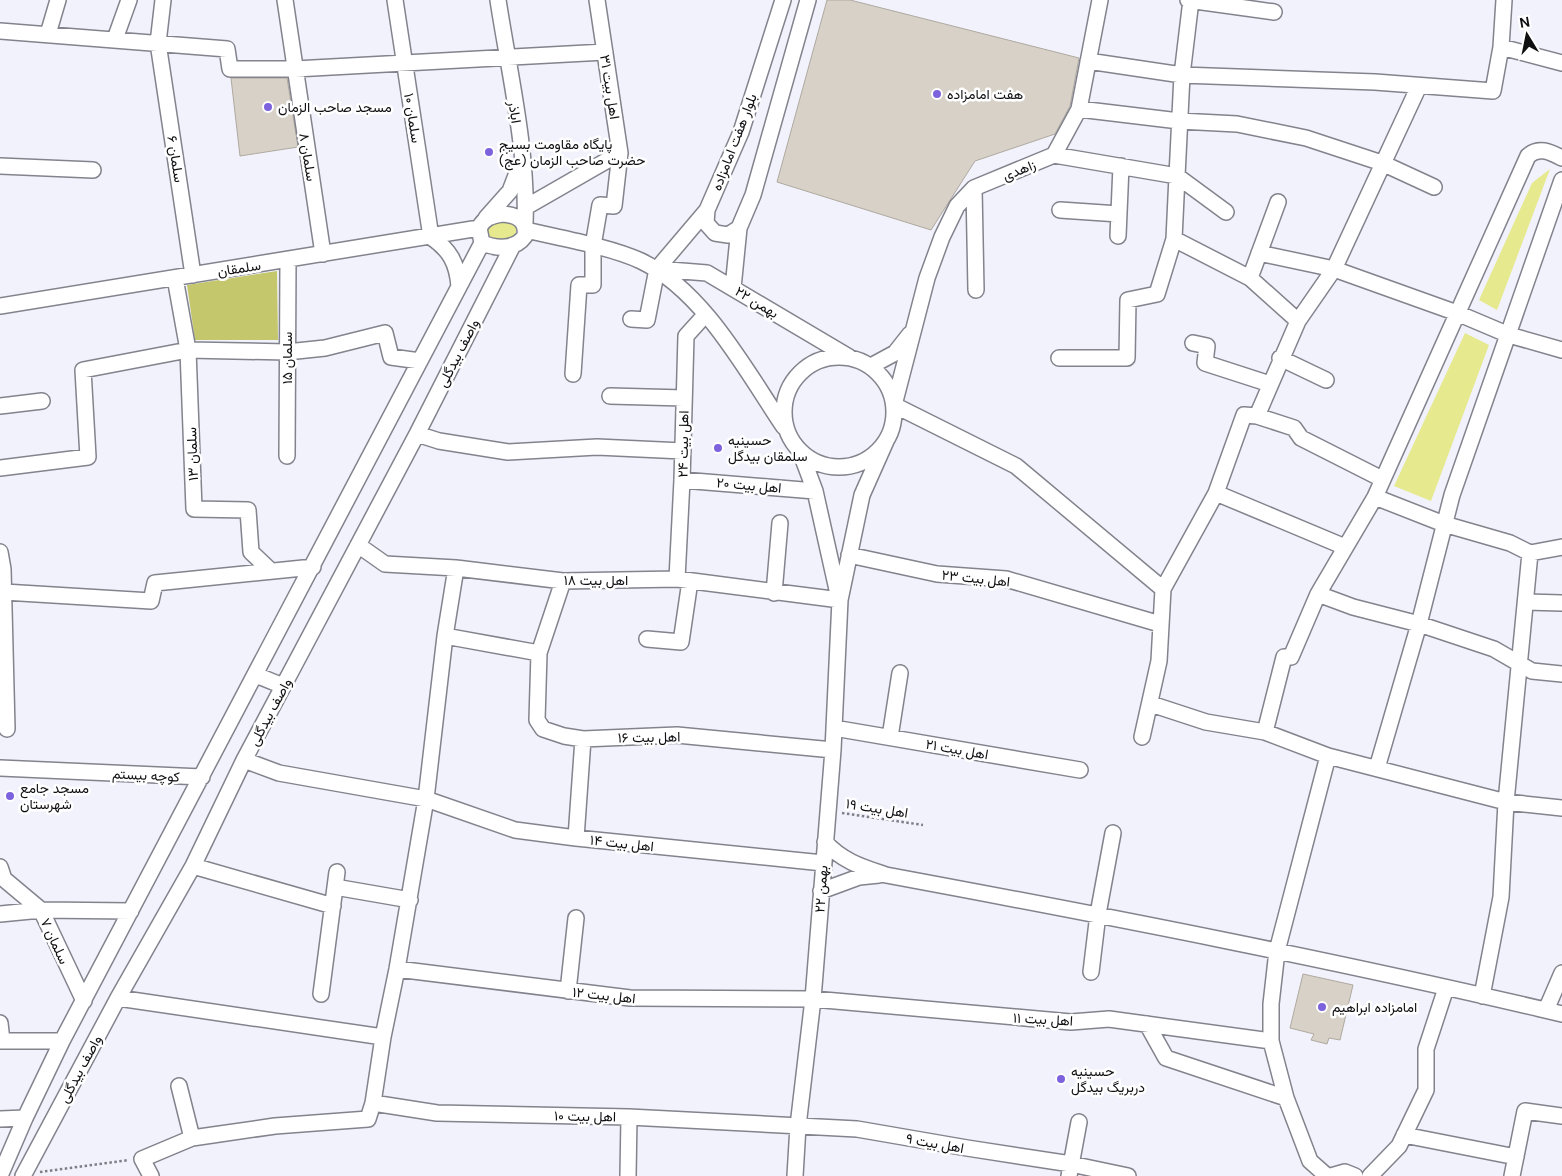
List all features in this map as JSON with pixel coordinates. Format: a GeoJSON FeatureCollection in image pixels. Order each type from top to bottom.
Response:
{"type":"FeatureCollection","features":[{"type":"Feature","properties":{"kind":"street"},"geometry":{"type":"LineString","coordinates":[[48,34],[58,0]]}},
{"type":"Feature","properties":{"kind":"street"},"geometry":{"type":"LineString","coordinates":[[115,39],[129,0]]}},
{"type":"Feature","properties":{"kind":"street","name":"سلمان ۶"},"geometry":{"type":"LineString","coordinates":[[163,0],[158,43],[193,275]]}},
{"type":"Feature","properties":{"kind":"street","name":"سلمان ۸"},"geometry":{"type":"LineString","coordinates":[[284,0],[323,254]]}},
{"type":"Feature","properties":{"kind":"street","name":"سلمان ۱۰"},"geometry":{"type":"LineString","coordinates":[[395,0],[431,237]]}},
{"type":"Feature","properties":{"kind":"street","name":"اباذر"},"geometry":{"type":"LineString","coordinates":[[498,0],[522,156],[526,227]]}},
{"type":"Feature","properties":{"kind":"street","name":"اهل بیت ۳۱"},"geometry":{"type":"LineString","coordinates":[[593,246],[600,205],[614,206],[620,152],[596,0]]}},
{"type":"Feature","properties":{"kind":"street","name":"بلوار هفت امامزاده"},"geometry":{"type":"LineString","coordinates":[[657,269],[706,210],[740,132],[783,0]]}},
{"type":"Feature","properties":{"kind":"street","name":"بلوار هفت امامزاده"},"geometry":{"type":"LineString","coordinates":[[733,288],[739,228],[753,194],[808,0]]}},
{"type":"Feature","properties":{"kind":"street"},"geometry":{"type":"LineString","coordinates":[[1100,0],[1079,109],[1054,155],[1178,176],[1226,212]]}},
{"type":"Feature","properties":{"kind":"street"},"geometry":{"type":"LineString","coordinates":[[1188,0],[1274,12]]}},
{"type":"Feature","properties":{"kind":"street"},"geometry":{"type":"LineString","coordinates":[[1059,358],[1127,358],[1128,300],[1157,294],[1174,239],[1182,75],[1192,0]]}},
{"type":"Feature","properties":{"kind":"street"},"geometry":{"type":"LineString","coordinates":[[1088,61],[1182,75],[1420,86],[1492,92],[1501,47],[1504,0]]}},
{"type":"Feature","properties":{"kind":"street"},"geometry":{"type":"LineString","coordinates":[[0,31],[227,49],[230,69],[295,69],[604,52]]}},
{"type":"Feature","properties":{"kind":"street"},"geometry":{"type":"LineString","coordinates":[[1501,47],[1562,63]]}},
{"type":"Feature","properties":{"kind":"street"},"geometry":{"type":"LineString","coordinates":[[1257,416],[1280,358],[1298,321],[1334,269],[1382,163],[1420,86]]}},
{"type":"Feature","properties":{"kind":"street"},"geometry":{"type":"LineString","coordinates":[[1079,109],[1237,124],[1306,138],[1382,163],[1434,187]]}},
{"type":"Feature","properties":{"kind":"street"},"geometry":{"type":"LineString","coordinates":[[1265,732],[1284,657],[1291,657],[1318,594],[1375,497],[1528,156],[1534,150],[1541,150],[1562,158]]}},
{"type":"Feature","properties":{"kind":"street"},"geometry":{"type":"LineString","coordinates":[[526,206],[620,152]]}},
{"type":"Feature","properties":{"kind":"street","name":"زاهدی"},"geometry":{"type":"LineString","coordinates":[[894,405],[927,278],[942,237],[957,206],[974,188],[1054,155]]}},
{"type":"Feature","properties":{"kind":"street","name":"واصف بیدگلی"},"geometry":{"type":"LineString","coordinates":[[0,1176],[62,1041],[459,286],[481,231],[510,191],[519,171],[522,156]]}},
{"type":"Feature","properties":{"kind":"street"},"geometry":{"type":"LineString","coordinates":[[0,166],[93,170]]}},
{"type":"Feature","properties":{"kind":"street"},"geometry":{"type":"LineString","coordinates":[[1118,236],[1120,166]]}},
{"type":"Feature","properties":{"kind":"street"},"geometry":{"type":"LineString","coordinates":[[1376,768],[1419,624],[1444,524],[1466,453],[1562,180]]}},
{"type":"Feature","properties":{"kind":"street"},"geometry":{"type":"LineString","coordinates":[[974,188],[976,290]]}},
{"type":"Feature","properties":{"kind":"street"},"geometry":{"type":"LineString","coordinates":[[1250,278],[1278,202]]}},
{"type":"Feature","properties":{"kind":"street"},"geometry":{"type":"LineString","coordinates":[[706,210],[706,223],[715,233],[728,235],[739,228]]}},
{"type":"Feature","properties":{"kind":"street"},"geometry":{"type":"LineString","coordinates":[[1060,210],[1119,214]]}},
{"type":"Feature","properties":{"kind":"street","name":"۲۲ بهمن"},"geometry":{"type":"LineString","coordinates":[[481,231],[490,216],[502,214],[520,218],[526,227],[638,260],[657,269],[675,282],[728,343],[786,430]]}},
{"type":"Feature","properties":{"kind":"street","name":"واصف بیدگلی"},"geometry":{"type":"LineString","coordinates":[[24,1175],[118,998],[193,866],[244,760],[417,434],[513,245],[521,242],[526,236],[526,227]]}},
{"type":"Feature","properties":{"kind":"street"},"geometry":{"type":"LineString","coordinates":[[481,231],[491,247],[513,245]]}},
{"type":"Feature","properties":{"kind":"street","name":"سلمقان"},"geometry":{"type":"LineString","coordinates":[[0,306],[431,237],[481,231]]}},
{"type":"Feature","properties":{"kind":"street"},"geometry":{"type":"LineString","coordinates":[[431,237],[446,247],[453,258],[458,272],[459,286]]}},
{"type":"Feature","properties":{"kind":"street"},"geometry":{"type":"LineString","coordinates":[[1174,239],[1250,278],[1298,321]]}},
{"type":"Feature","properties":{"kind":"street"},"geometry":{"type":"LineString","coordinates":[[573,374],[579,285],[593,285],[593,246]]}},
{"type":"Feature","properties":{"kind":"street"},"geometry":{"type":"LineString","coordinates":[[1259,253],[1334,269],[1457,313],[1509,335],[1562,350]]}},
{"type":"Feature","properties":{"kind":"street","name":"سلمان ۱۵"},"geometry":{"type":"LineString","coordinates":[[287,456],[288,260]]}},
{"type":"Feature","properties":{"kind":"street"},"geometry":{"type":"LineString","coordinates":[[631,319],[647,320],[657,269]]}},
{"type":"Feature","properties":{"kind":"street","name":"۲۲ بهمن"},"geometry":{"type":"LineString","coordinates":[[657,269],[707,273],[849,357]]}},
{"type":"Feature","properties":{"kind":"street","name":"سلمان ۱۳"},"geometry":{"type":"LineString","coordinates":[[175,278],[188,350],[194,509],[248,510],[251,552],[271,571]]}},
{"type":"Feature","properties":{"kind":"street","name":"اهل بیت ۲۴"},"geometry":{"type":"LineString","coordinates":[[647,639],[681,642],[683,580],[682,480],[686,336],[705,315]]}},
{"type":"Feature","properties":{"kind":"street","name":"زاهدی"},"geometry":{"type":"LineString","coordinates":[[871,366],[895,353],[915,327]]}},
{"type":"Feature","properties":{"kind":"street"},"geometry":{"type":"LineString","coordinates":[[0,468],[88,457],[83,370],[188,350],[287,352],[325,348],[385,333],[391,357],[420,361]]}},
{"type":"Feature","properties":{"kind":"street"},"geometry":{"type":"LineString","coordinates":[[1193,343],[1207,346],[1205,362],[1270,384]]}},
{"type":"Feature","properties":{"kind":"street"},"geometry":{"type":"LineString","coordinates":[[849,357],[871,366],[886,383],[894,405],[893,424],[886,441],[869,458],[845,466],[821,464],[800,451],[786,430],[784,407],[790,385],[805,368],[826,358],[849,357]]}},
{"type":"Feature","properties":{"kind":"street"},"geometry":{"type":"LineString","coordinates":[[1280,358],[1326,380]]}},
{"type":"Feature","properties":{"kind":"street"},"geometry":{"type":"LineString","coordinates":[[610,396],[684,398]]}},
{"type":"Feature","properties":{"kind":"street"},"geometry":{"type":"LineString","coordinates":[[0,406],[42,401]]}},
{"type":"Feature","properties":{"kind":"street"},"geometry":{"type":"LineString","coordinates":[[894,405],[1016,466],[1163,589]]}},
{"type":"Feature","properties":{"kind":"street"},"geometry":{"type":"LineString","coordinates":[[1142,736],[1151,704],[1159,661],[1163,589],[1216,493],[1244,415],[1257,416],[1294,428],[1301,438],[1382,479]]}},
{"type":"Feature","properties":{"kind":"street"},"geometry":{"type":"LineString","coordinates":[[417,434],[439,441],[508,452],[597,447],[683,451]]}},
{"type":"Feature","properties":{"kind":"street","name":"۲۲ بهمن"},"geometry":{"type":"LineString","coordinates":[[796,1176],[798,1126],[813,999],[833,750],[840,600],[862,495],[886,441]]}},
{"type":"Feature","properties":{"kind":"street","name":"۲۲ بهمن"},"geometry":{"type":"LineString","coordinates":[[800,451],[815,491],[840,600]]}},
{"type":"Feature","properties":{"kind":"street","name":"اهل بیت ۲۰"},"geometry":{"type":"LineString","coordinates":[[682,480],[815,491]]}},
{"type":"Feature","properties":{"kind":"street"},"geometry":{"type":"LineString","coordinates":[[1216,493],[1345,547]]}},
{"type":"Feature","properties":{"kind":"street"},"geometry":{"type":"LineString","coordinates":[[1375,497],[1444,524],[1495,538],[1530,553],[1562,547]]}},
{"type":"Feature","properties":{"kind":"street"},"geometry":{"type":"LineString","coordinates":[[774,593],[780,523]]}},
{"type":"Feature","properties":{"kind":"street","name":"اهل بیت ۱۸"},"geometry":{"type":"LineString","coordinates":[[358,545],[385,564],[456,568],[562,581],[683,580],[840,600]]}},
{"type":"Feature","properties":{"kind":"street"},"geometry":{"type":"LineString","coordinates":[[0,552],[4,592],[7,729]]}},
{"type":"Feature","properties":{"kind":"street"},"geometry":{"type":"LineString","coordinates":[[1482,996],[1501,897],[1506,802],[1530,553]]}},
{"type":"Feature","properties":{"kind":"street","name":"اهل بیت ۲۳"},"geometry":{"type":"LineString","coordinates":[[849,555],[937,574],[1006,579],[1160,624]]}},
{"type":"Feature","properties":{"kind":"street"},"geometry":{"type":"LineString","coordinates":[[4,592],[151,601],[155,582],[312,568]]}},
{"type":"Feature","properties":{"kind":"street"},"geometry":{"type":"LineString","coordinates":[[151,1176],[142,1159],[192,1138],[276,1126],[368,1119],[373,1103],[382,1037],[410,900],[426,799],[445,636],[456,568]]}},
{"type":"Feature","properties":{"kind":"street","name":"اهل بیت ۱۶"},"geometry":{"type":"LineString","coordinates":[[562,581],[539,653],[537,720],[543,729],[583,739],[677,734],[833,750]]}},
{"type":"Feature","properties":{"kind":"street"},"geometry":{"type":"LineString","coordinates":[[1318,594],[1353,607],[1419,624],[1494,649],[1520,666],[1532,671],[1562,674]]}},
{"type":"Feature","properties":{"kind":"street"},"geometry":{"type":"LineString","coordinates":[[1526,602],[1562,603]]}},
{"type":"Feature","properties":{"kind":"street"},"geometry":{"type":"LineString","coordinates":[[445,636],[539,653]]}},
{"type":"Feature","properties":{"kind":"street"},"geometry":{"type":"LineString","coordinates":[[890,737],[900,673]]}},
{"type":"Feature","properties":{"kind":"street"},"geometry":{"type":"LineString","coordinates":[[256,675],[283,686]]}},
{"type":"Feature","properties":{"kind":"street"},"geometry":{"type":"LineString","coordinates":[[1151,704],[1206,722],[1265,732],[1328,756],[1506,802],[1562,808]]}},
{"type":"Feature","properties":{"kind":"street","name":"اهل بیت ۲۱"},"geometry":{"type":"LineString","coordinates":[[834,728],[1080,770]]}},
{"type":"Feature","properties":{"kind":"street"},"geometry":{"type":"LineString","coordinates":[[576,838],[583,739]]}},
{"type":"Feature","properties":{"kind":"street"},"geometry":{"type":"LineString","coordinates":[[1328,756],[1277,951],[1271,1004],[1271,1041],[1286,1098],[1310,1161],[1329,1176],[1345,1172],[1356,1176]]}},
{"type":"Feature","properties":{"kind":"street","name":"اهل بیت ۱۴"},"geometry":{"type":"LineString","coordinates":[[244,760],[279,773],[426,799],[515,830],[823,863]]}},
{"type":"Feature","properties":{"kind":"street","name":"کوچه بیستم"},"geometry":{"type":"LineString","coordinates":[[0,768],[202,777]]}},
{"type":"Feature","properties":{"kind":"street"},"geometry":{"type":"LineString","coordinates":[[1090,972],[1098,914],[1113,833]]}},
{"type":"Feature","properties":{"kind":"street"},"geometry":{"type":"LineString","coordinates":[[825,842],[836,855],[886,875],[1098,914],[1277,951],[1562,1014]]}},
{"type":"Feature","properties":{"kind":"street"},"geometry":{"type":"LineString","coordinates":[[193,866],[333,906]]}},
{"type":"Feature","properties":{"kind":"street","name":"سلمان ۷"},"geometry":{"type":"LineString","coordinates":[[0,867],[4,880],[41,910],[84,1000]]}},
{"type":"Feature","properties":{"kind":"street"},"geometry":{"type":"LineString","coordinates":[[821,891],[859,877],[886,875]]}},
{"type":"Feature","properties":{"kind":"street"},"geometry":{"type":"LineString","coordinates":[[321,994],[336,880],[410,900]]}},
{"type":"Feature","properties":{"kind":"street"},"geometry":{"type":"LineString","coordinates":[[0,914],[41,910],[131,911]]}},
{"type":"Feature","properties":{"kind":"street"},"geometry":{"type":"LineString","coordinates":[[568,991],[576,918]]}},
{"type":"Feature","properties":{"kind":"street","name":"اهل بیت ۱۲"},"geometry":{"type":"LineString","coordinates":[[397,969],[630,998],[813,999]]}},
{"type":"Feature","properties":{"kind":"street"},"geometry":{"type":"LineString","coordinates":[[1546,1010],[1562,973]]}},
{"type":"Feature","properties":{"kind":"street"},"geometry":{"type":"LineString","coordinates":[[1370,1176],[1399,1146],[1426,1090],[1426,1050],[1446,988]]}},
{"type":"Feature","properties":{"kind":"street"},"geometry":{"type":"LineString","coordinates":[[118,998],[382,1037]]}},
{"type":"Feature","properties":{"kind":"street","name":"اهل بیت ۱۱"},"geometry":{"type":"LineString","coordinates":[[813,999],[1071,1022],[1109,1019],[1271,1041]]}},
{"type":"Feature","properties":{"kind":"street"},"geometry":{"type":"LineString","coordinates":[[0,1023],[1,1041],[62,1041]]}},
{"type":"Feature","properties":{"kind":"street"},"geometry":{"type":"LineString","coordinates":[[1148,1024],[1166,1058],[1286,1098]]}},
{"type":"Feature","properties":{"kind":"street"},"geometry":{"type":"LineString","coordinates":[[179,1086],[192,1138]]}},
{"type":"Feature","properties":{"kind":"street","name":"اهل بیت ۱۰"},"geometry":{"type":"LineString","coordinates":[[373,1103],[437,1112],[629,1117],[798,1126]]}},
{"type":"Feature","properties":{"kind":"street"},"geometry":{"type":"LineString","coordinates":[[1512,1176],[1526,1111],[1562,1116]]}},
{"type":"Feature","properties":{"kind":"street"},"geometry":{"type":"LineString","coordinates":[[628,1176],[629,1117]]}},
{"type":"Feature","properties":{"kind":"street"},"geometry":{"type":"LineString","coordinates":[[0,1119],[25,1118]]}},
{"type":"Feature","properties":{"kind":"street"},"geometry":{"type":"LineString","coordinates":[[1070,1170],[1079,1122]]}},
{"type":"Feature","properties":{"kind":"street","name":"اهل بیت ۹"},"geometry":{"type":"LineString","coordinates":[[798,1126],[857,1129],[1070,1170],[1128,1176]]}},
{"type":"Feature","properties":{"kind":"street"},"geometry":{"type":"LineString","coordinates":[[1404,1135],[1516,1156]]}},
{"type":"Feature","properties":{"kind":"path","name":"اهل بیت ۱۹"},"geometry":{"type":"LineString","coordinates":[[828,810],[922,825]]}},
{"type":"Feature","properties":{"kind":"path"},"geometry":{"type":"LineString","coordinates":[[24,1175],[142,1159]]}},
{"type":"Feature","properties":{"kind":"green space"},"geometry":{"type":"Polygon","coordinates":[[[1550,169],[1497,310],[1479,300],[1532,183],[1550,169]]]}},
{"type":"Feature","properties":{"kind":"green space"},"geometry":{"type":"Polygon","coordinates":[[[507,220],[517,223],[515,237],[491,240],[485,230],[494,222],[507,220]]]}},
{"type":"Feature","properties":{"kind":"green space"},"geometry":{"type":"Polygon","coordinates":[[[277,271],[278,340],[195,340],[187,285],[277,271]]]}},
{"type":"Feature","properties":{"kind":"green space"},"geometry":{"type":"Polygon","coordinates":[[[1465,333],[1489,345],[1431,501],[1394,486],[1465,333]]]}},
{"type":"Feature","properties":{"kind":"building","name":"هفت امامزاده"},"geometry":{"type":"Polygon","coordinates":[[[827,0],[850,0],[1079,58],[1070,106],[1055,134],[975,161],[931,230],[777,182],[827,0]]]}},
{"type":"Feature","properties":{"kind":"building","name":"مسجد صاحب الزمان"},"geometry":{"type":"Polygon","coordinates":[[[231,78],[287,78],[298,147],[240,156],[231,78]]]}},
{"type":"Feature","properties":{"kind":"building","name":"امامزاده ابراهیم"},"geometry":{"type":"Polygon","coordinates":[[[1303,974],[1353,985],[1340,1040],[1329,1038],[1327,1044],[1311,1040],[1314,1034],[1290,1028],[1303,974]]]}},
{"type":"Feature","properties":{"kind":"place","name":"هفت امامزاده"},"geometry":{"type":"Point","coordinates":[937,94]}},
{"type":"Feature","properties":{"kind":"place","name":"مسجد صاحب الزمان"},"geometry":{"type":"Point","coordinates":[268,107]}},
{"type":"Feature","properties":{"kind":"place","name":"پایگاه مقاومت بسیج حضرت صاحب الزمان (عج)"},"geometry":{"type":"Point","coordinates":[489,152]}},
{"type":"Feature","properties":{"kind":"place","name":"حسینیه سلمقان بیدگل"},"geometry":{"type":"Point","coordinates":[718,448]}},
{"type":"Feature","properties":{"kind":"place","name":"مسجد جامع شهرستان"},"geometry":{"type":"Point","coordinates":[10,796]}},
{"type":"Feature","properties":{"kind":"place","name":"امامزاده ابراهیم"},"geometry":{"type":"Point","coordinates":[1322,1007]}},
{"type":"Feature","properties":{"kind":"place","name":"حسینیه دربریگ بیدگل"},"geometry":{"type":"Point","coordinates":[1061,1079]}}]}
